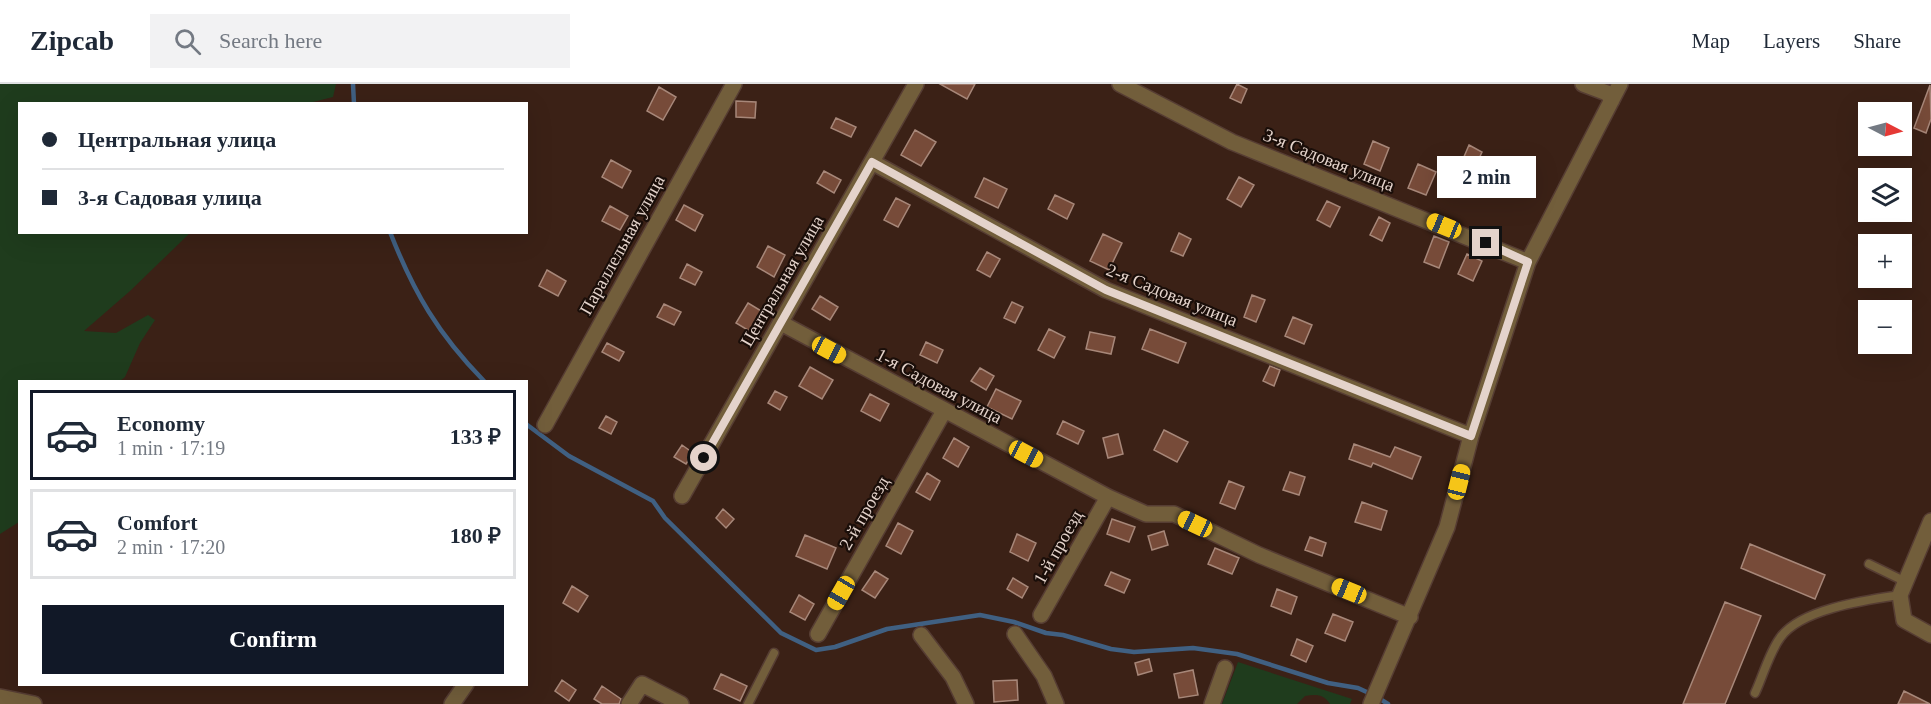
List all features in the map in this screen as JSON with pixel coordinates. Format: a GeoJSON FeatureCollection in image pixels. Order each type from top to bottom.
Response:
{"type":"FeatureCollection","features":[{"type":"Feature","properties":{"kind":"street","name":"Параллельная улица"},"geometry":{"type":"LineString","coordinates":[[545,425],[734,84]]}},
{"type":"Feature","properties":{"kind":"street","name":"Центральная улица"},"geometry":{"type":"LineString","coordinates":[[682,496],[916,84]]}},
{"type":"Feature","properties":{"kind":"street","name":"3-я Садовая улица"},"geometry":{"type":"LineString","coordinates":[[1120,84],[1232,142],[1528,262]]}},
{"type":"Feature","properties":{"kind":"street"},"geometry":{"type":"LineString","coordinates":[[1583,84],[1607,93],[1612,100]]}},
{"type":"Feature","properties":{"kind":"street"},"geometry":{"type":"LineString","coordinates":[[1371,704],[1447,527],[1471,436],[1528,262],[1620,84]]}},
{"type":"Feature","properties":{"kind":"street","name":"2-я Садовая улица"},"geometry":{"type":"LineString","coordinates":[[872,162],[1106,290],[1471,436]]}},
{"type":"Feature","properties":{"kind":"street","name":"1-я Садовая улица"},"geometry":{"type":"LineString","coordinates":[[781,323],[1108,497],[1146,514],[1174,514],[1259,555],[1410,617]]}},
{"type":"Feature","properties":{"kind":"street","name":"2-й проезд"},"geometry":{"type":"LineString","coordinates":[[818,634],[944,411]]}},
{"type":"Feature","properties":{"kind":"street","name":"1-й проезд"},"geometry":{"type":"LineString","coordinates":[[1041,615],[1108,497]]}},
{"type":"Feature","properties":{"kind":"street"},"geometry":{"type":"LineString","coordinates":[[1931,521],[1902,588],[1904,620],[1931,635]]}},
{"type":"Feature","properties":{"kind":"street"},"geometry":{"type":"LineString","coordinates":[[1015,634],[1044,676],[1056,704]]}},
{"type":"Feature","properties":{"kind":"street"},"geometry":{"type":"LineString","coordinates":[[921,635],[953,676],[966,704]]}},
{"type":"Feature","properties":{"kind":"street"},"geometry":{"type":"LineString","coordinates":[[1212,704],[1225,668]]}},
{"type":"Feature","properties":{"kind":"street"},"geometry":{"type":"LineString","coordinates":[[629,704],[642,684],[681,704]]}},
{"type":"Feature","properties":{"kind":"street"},"geometry":{"type":"LineString","coordinates":[[452,704],[465,686]]}},
{"type":"Feature","properties":{"kind":"street"},"geometry":{"type":"LineString","coordinates":[[0,697],[34,704]]}},
{"type":"Feature","properties":{"kind":"lane"},"geometry":{"type":"LineString","coordinates":[[1869,564],[1902,588]]}},
{"type":"Feature","properties":{"kind":"lane"},"geometry":{"type":"LineString","coordinates":[[1755,693],[1779,639],[1791,625],[1820,613],[1875,599],[1902,588]]}},
{"type":"Feature","properties":{"kind":"lane"},"geometry":{"type":"LineString","coordinates":[[748,704],[774,653]]}},
{"type":"Feature","properties":{"kind":"green space"},"geometry":{"type":"Polygon","coordinates":[[[0,84],[336,84],[333,97],[313,102],[18,102],[18,234],[189,234],[130,291],[84,331],[116,333],[148,315],[155,320],[140,343],[125,377],[121,380],[18,380],[18,523],[0,534],[0,84]]]}},
{"type":"Feature","properties":{"kind":"green space"},"geometry":{"type":"Polygon","coordinates":[[[1238,662],[1352,699],[1350,704],[1330,704],[1322,697],[1313,695],[1305,696],[1297,704],[1222,704],[1238,662]]]}},
{"type":"Feature","properties":{"kind":"building"},"geometry":{"type":"Polygon","coordinates":[[[940,84],[975,84],[967,99],[940,84]]]}},
{"type":"Feature","properties":{"kind":"building"},"geometry":{"type":"Polygon","coordinates":[[[1237,84],[1247,89],[1241,103],[1230,98],[1237,84]]]}},
{"type":"Feature","properties":{"kind":"building"},"geometry":{"type":"Polygon","coordinates":[[[1930,85],[1931,119],[1926,133],[1914,128],[1930,85]]]}},
{"type":"Feature","properties":{"kind":"building"},"geometry":{"type":"Polygon","coordinates":[[[659,87],[676,97],[663,120],[647,111],[659,87]]]}},
{"type":"Feature","properties":{"kind":"building"},"geometry":{"type":"Polygon","coordinates":[[[736,101],[756,102],[755,118],[736,117],[736,101]]]}},
{"type":"Feature","properties":{"kind":"building"},"geometry":{"type":"Polygon","coordinates":[[[836,118],[856,127],[851,137],[831,128],[836,118]]]}},
{"type":"Feature","properties":{"kind":"building"},"geometry":{"type":"Polygon","coordinates":[[[915,130],[936,142],[921,166],[901,155],[915,130]]]}},
{"type":"Feature","properties":{"kind":"building"},"geometry":{"type":"Polygon","coordinates":[[[1373,141],[1389,148],[1380,171],[1364,164],[1373,141]]]}},
{"type":"Feature","properties":{"kind":"building"},"geometry":{"type":"Polygon","coordinates":[[[1469,145],[1482,152],[1476,165],[1463,159],[1469,145]]]}},
{"type":"Feature","properties":{"kind":"building"},"geometry":{"type":"Polygon","coordinates":[[[611,160],[631,171],[622,188],[602,177],[611,160]]]}},
{"type":"Feature","properties":{"kind":"building"},"geometry":{"type":"Polygon","coordinates":[[[1515,162],[1530,170],[1524,182],[1509,174],[1515,162]]]}},
{"type":"Feature","properties":{"kind":"building"},"geometry":{"type":"Polygon","coordinates":[[[1418,164],[1436,172],[1426,195],[1408,188],[1418,164]]]}},
{"type":"Feature","properties":{"kind":"building"},"geometry":{"type":"Polygon","coordinates":[[[824,171],[841,180],[834,193],[817,183],[824,171]]]}},
{"type":"Feature","properties":{"kind":"building"},"geometry":{"type":"Polygon","coordinates":[[[1239,177],[1254,185],[1241,207],[1227,199],[1239,177]]]}},
{"type":"Feature","properties":{"kind":"building"},"geometry":{"type":"Polygon","coordinates":[[[984,178],[1007,189],[998,208],[975,197],[984,178]]]}},
{"type":"Feature","properties":{"kind":"building"},"geometry":{"type":"Polygon","coordinates":[[[1055,195],[1074,204],[1067,219],[1048,209],[1055,195]]]}},
{"type":"Feature","properties":{"kind":"building"},"geometry":{"type":"Polygon","coordinates":[[[896,198],[910,205],[898,227],[884,220],[896,198]]]}},
{"type":"Feature","properties":{"kind":"building"},"geometry":{"type":"Polygon","coordinates":[[[1327,201],[1340,207],[1330,227],[1317,220],[1327,201]]]}},
{"type":"Feature","properties":{"kind":"building"},"geometry":{"type":"Polygon","coordinates":[[[684,205],[703,215],[695,231],[676,220],[684,205]]]}},
{"type":"Feature","properties":{"kind":"building"},"geometry":{"type":"Polygon","coordinates":[[[610,206],[628,216],[620,230],[602,221],[610,206]]]}},
{"type":"Feature","properties":{"kind":"building"},"geometry":{"type":"Polygon","coordinates":[[[1379,217],[1390,223],[1382,241],[1370,235],[1379,217]]]}},
{"type":"Feature","properties":{"kind":"building"},"geometry":{"type":"Polygon","coordinates":[[[1179,233],[1191,239],[1183,256],[1171,251],[1179,233]]]}},
{"type":"Feature","properties":{"kind":"building"},"geometry":{"type":"Polygon","coordinates":[[[1103,234],[1122,243],[1109,270],[1090,261],[1103,234]]]}},
{"type":"Feature","properties":{"kind":"building"},"geometry":{"type":"Polygon","coordinates":[[[1434,236],[1449,242],[1439,268],[1424,262],[1434,236]]]}},
{"type":"Feature","properties":{"kind":"building"},"geometry":{"type":"Polygon","coordinates":[[[768,246],[785,255],[774,277],[757,267],[768,246]]]}},
{"type":"Feature","properties":{"kind":"building"},"geometry":{"type":"Polygon","coordinates":[[[987,252],[1000,259],[990,277],[977,270],[987,252]]]}},
{"type":"Feature","properties":{"kind":"building"},"geometry":{"type":"Polygon","coordinates":[[[1467,254],[1482,261],[1473,281],[1458,274],[1467,254]]]}},
{"type":"Feature","properties":{"kind":"building"},"geometry":{"type":"Polygon","coordinates":[[[687,264],[702,272],[695,285],[680,278],[687,264]]]}},
{"type":"Feature","properties":{"kind":"building"},"geometry":{"type":"Polygon","coordinates":[[[547,270],[566,281],[558,296],[539,286],[547,270]]]}},
{"type":"Feature","properties":{"kind":"building"},"geometry":{"type":"Polygon","coordinates":[[[1252,295],[1265,300],[1256,322],[1244,317],[1252,295]]]}},
{"type":"Feature","properties":{"kind":"building"},"geometry":{"type":"Polygon","coordinates":[[[820,296],[838,307],[830,320],[812,309],[820,296]]]}},
{"type":"Feature","properties":{"kind":"building"},"geometry":{"type":"Polygon","coordinates":[[[1012,302],[1023,307],[1015,323],[1004,318],[1012,302]]]}},
{"type":"Feature","properties":{"kind":"building"},"geometry":{"type":"Polygon","coordinates":[[[748,303],[763,312],[751,332],[736,323],[748,303]]]}},
{"type":"Feature","properties":{"kind":"building"},"geometry":{"type":"Polygon","coordinates":[[[664,304],[681,312],[674,325],[657,317],[664,304]]]}},
{"type":"Feature","properties":{"kind":"building"},"geometry":{"type":"Polygon","coordinates":[[[1293,317],[1312,325],[1304,344],[1285,336],[1293,317]]]}},
{"type":"Feature","properties":{"kind":"building"},"geometry":{"type":"Polygon","coordinates":[[[1049,329],[1065,337],[1054,358],[1038,350],[1049,329]]]}},
{"type":"Feature","properties":{"kind":"building"},"geometry":{"type":"Polygon","coordinates":[[[1150,329],[1186,343],[1178,363],[1142,349],[1150,329]]]}},
{"type":"Feature","properties":{"kind":"building"},"geometry":{"type":"Polygon","coordinates":[[[1090,332],[1115,337],[1111,354],[1086,349],[1090,332]]]}},
{"type":"Feature","properties":{"kind":"building"},"geometry":{"type":"Polygon","coordinates":[[[926,342],[943,350],[937,363],[920,355],[926,342]]]}},
{"type":"Feature","properties":{"kind":"building"},"geometry":{"type":"Polygon","coordinates":[[[607,343],[624,352],[619,361],[602,352],[607,343]]]}},
{"type":"Feature","properties":{"kind":"building"},"geometry":{"type":"Polygon","coordinates":[[[1270,366],[1280,370],[1274,386],[1263,381],[1270,366]]]}},
{"type":"Feature","properties":{"kind":"building"},"geometry":{"type":"Polygon","coordinates":[[[810,367],[833,380],[822,399],[799,386],[810,367]]]}},
{"type":"Feature","properties":{"kind":"building"},"geometry":{"type":"Polygon","coordinates":[[[980,368],[994,376],[986,390],[971,381],[980,368]]]}},
{"type":"Feature","properties":{"kind":"building"},"geometry":{"type":"Polygon","coordinates":[[[996,389],[1021,401],[1012,419],[987,407],[996,389]]]}},
{"type":"Feature","properties":{"kind":"building"},"geometry":{"type":"Polygon","coordinates":[[[775,391],[787,397],[780,410],[768,403],[775,391]]]}},
{"type":"Feature","properties":{"kind":"building"},"geometry":{"type":"Polygon","coordinates":[[[870,394],[889,404],[880,421],[861,411],[870,394]]]}},
{"type":"Feature","properties":{"kind":"building"},"geometry":{"type":"Polygon","coordinates":[[[606,416],[617,422],[611,434],[599,428],[606,416]]]}},
{"type":"Feature","properties":{"kind":"building"},"geometry":{"type":"Polygon","coordinates":[[[1063,421],[1084,431],[1078,444],[1057,434],[1063,421]]]}},
{"type":"Feature","properties":{"kind":"building"},"geometry":{"type":"Polygon","coordinates":[[[1164,430],[1188,442],[1177,462],[1154,450],[1164,430]]]}},
{"type":"Feature","properties":{"kind":"building"},"geometry":{"type":"Polygon","coordinates":[[[1118,434],[1123,454],[1108,458],[1103,438],[1118,434]]]}},
{"type":"Feature","properties":{"kind":"building"},"geometry":{"type":"Polygon","coordinates":[[[954,438],[969,447],[958,467],[943,458],[954,438]]]}},
{"type":"Feature","properties":{"kind":"building"},"geometry":{"type":"Polygon","coordinates":[[[1354,444],[1390,457],[1395,447],[1421,457],[1412,479],[1373,463],[1371,467],[1349,459],[1354,444]]]}},
{"type":"Feature","properties":{"kind":"building"},"geometry":{"type":"Polygon","coordinates":[[[682,445],[693,453],[686,464],[674,457],[682,445]]]}},
{"type":"Feature","properties":{"kind":"building"},"geometry":{"type":"Polygon","coordinates":[[[1290,472],[1305,477],[1299,495],[1283,490],[1290,472]]]}},
{"type":"Feature","properties":{"kind":"building"},"geometry":{"type":"Polygon","coordinates":[[[927,473],[940,481],[930,500],[916,492],[927,473]]]}},
{"type":"Feature","properties":{"kind":"building"},"geometry":{"type":"Polygon","coordinates":[[[1229,481],[1244,487],[1235,509],[1220,503],[1229,481]]]}},
{"type":"Feature","properties":{"kind":"building"},"geometry":{"type":"Polygon","coordinates":[[[1362,502],[1387,511],[1381,530],[1355,522],[1362,502]]]}},
{"type":"Feature","properties":{"kind":"building"},"geometry":{"type":"Polygon","coordinates":[[[723,509],[734,519],[726,528],[716,518],[723,509]]]}},
{"type":"Feature","properties":{"kind":"building"},"geometry":{"type":"Polygon","coordinates":[[[1112,519],[1135,527],[1129,542],[1107,534],[1112,519]]]}},
{"type":"Feature","properties":{"kind":"building"},"geometry":{"type":"Polygon","coordinates":[[[898,523],[913,531],[901,554],[886,546],[898,523]]]}},
{"type":"Feature","properties":{"kind":"building"},"geometry":{"type":"Polygon","coordinates":[[[1164,531],[1168,545],[1152,550],[1148,536],[1164,531]]]}},
{"type":"Feature","properties":{"kind":"building"},"geometry":{"type":"Polygon","coordinates":[[[1017,534],[1036,543],[1028,561],[1010,552],[1017,534]]]}},
{"type":"Feature","properties":{"kind":"building"},"geometry":{"type":"Polygon","coordinates":[[[805,535],[836,548],[827,569],[796,556],[805,535]]]}},
{"type":"Feature","properties":{"kind":"building"},"geometry":{"type":"Polygon","coordinates":[[[1310,537],[1326,543],[1322,556],[1305,550],[1310,537]]]}},
{"type":"Feature","properties":{"kind":"building"},"geometry":{"type":"Polygon","coordinates":[[[1750,544],[1825,575],[1815,599],[1741,568],[1750,544]]]}},
{"type":"Feature","properties":{"kind":"building"},"geometry":{"type":"Polygon","coordinates":[[[1215,548],[1239,558],[1232,574],[1208,564],[1215,548]]]}},
{"type":"Feature","properties":{"kind":"building"},"geometry":{"type":"Polygon","coordinates":[[[875,571],[888,579],[875,598],[862,590],[875,571]]]}},
{"type":"Feature","properties":{"kind":"building"},"geometry":{"type":"Polygon","coordinates":[[[1111,572],[1130,580],[1124,593],[1105,585],[1111,572]]]}},
{"type":"Feature","properties":{"kind":"building"},"geometry":{"type":"Polygon","coordinates":[[[1013,578],[1028,587],[1022,598],[1007,589],[1013,578]]]}},
{"type":"Feature","properties":{"kind":"building"},"geometry":{"type":"Polygon","coordinates":[[[572,586],[588,596],[578,612],[563,603],[572,586]]]}},
{"type":"Feature","properties":{"kind":"building"},"geometry":{"type":"Polygon","coordinates":[[[1277,589],[1297,597],[1291,614],[1271,606],[1277,589]]]}},
{"type":"Feature","properties":{"kind":"building"},"geometry":{"type":"Polygon","coordinates":[[[799,595],[814,604],[805,620],[790,612],[799,595]]]}},
{"type":"Feature","properties":{"kind":"building"},"geometry":{"type":"Polygon","coordinates":[[[1725,602],[1761,616],[1725,704],[1683,704],[1725,602]]]}},
{"type":"Feature","properties":{"kind":"building"},"geometry":{"type":"Polygon","coordinates":[[[1333,614],[1353,622],[1345,641],[1325,633],[1333,614]]]}},
{"type":"Feature","properties":{"kind":"building"},"geometry":{"type":"Polygon","coordinates":[[[1297,639],[1313,646],[1306,662],[1291,655],[1297,639]]]}},
{"type":"Feature","properties":{"kind":"building"},"geometry":{"type":"Polygon","coordinates":[[[1149,659],[1152,671],[1138,675],[1135,663],[1149,659]]]}},
{"type":"Feature","properties":{"kind":"building"},"geometry":{"type":"Polygon","coordinates":[[[1193,670],[1198,695],[1179,698],[1174,674],[1193,670]]]}},
{"type":"Feature","properties":{"kind":"building"},"geometry":{"type":"Polygon","coordinates":[[[721,674],[747,686],[740,701],[714,689],[721,674]]]}},
{"type":"Feature","properties":{"kind":"building"},"geometry":{"type":"Polygon","coordinates":[[[562,680],[576,690],[569,701],[555,691],[562,680]]]}},
{"type":"Feature","properties":{"kind":"building"},"geometry":{"type":"Polygon","coordinates":[[[1017,680],[1018,700],[994,702],[993,681],[1017,680]]]}},
{"type":"Feature","properties":{"kind":"building"},"geometry":{"type":"Polygon","coordinates":[[[602,686],[621,699],[619,704],[602,704],[594,699],[602,686]]]}},
{"type":"Feature","properties":{"kind":"building"},"geometry":{"type":"Polygon","coordinates":[[[1904,691],[1930,704],[1898,704],[1904,691]]]}},
{"type":"Feature","properties":{"kind":"waterway"},"geometry":{"type":"LineString","coordinates":[[353,84],[354,102]]}},
{"type":"Feature","properties":{"kind":"waterway"},"geometry":{"type":"LineString","coordinates":[[391,234],[408,274],[429,312],[453,346],[483,380]]}},
{"type":"Feature","properties":{"kind":"waterway"},"geometry":{"type":"LineString","coordinates":[[528,425],[569,456],[653,501],[665,518],[781,633],[816,650],[835,647],[887,629],[980,615],[1111,649],[1134,652],[1193,648],[1237,654],[1328,683],[1358,688],[1371,694]]}},
{"type":"Feature","properties":{"kind":"waterway"},"geometry":{"type":"LineString","coordinates":[[1380,699],[1388,704]]}},
{"type":"Feature","properties":{"kind":"route"},"geometry":{"type":"LineString","coordinates":[[704,458],[872,162],[1106,290],[1471,436],[1528,262],[1486,243]]}}]}
